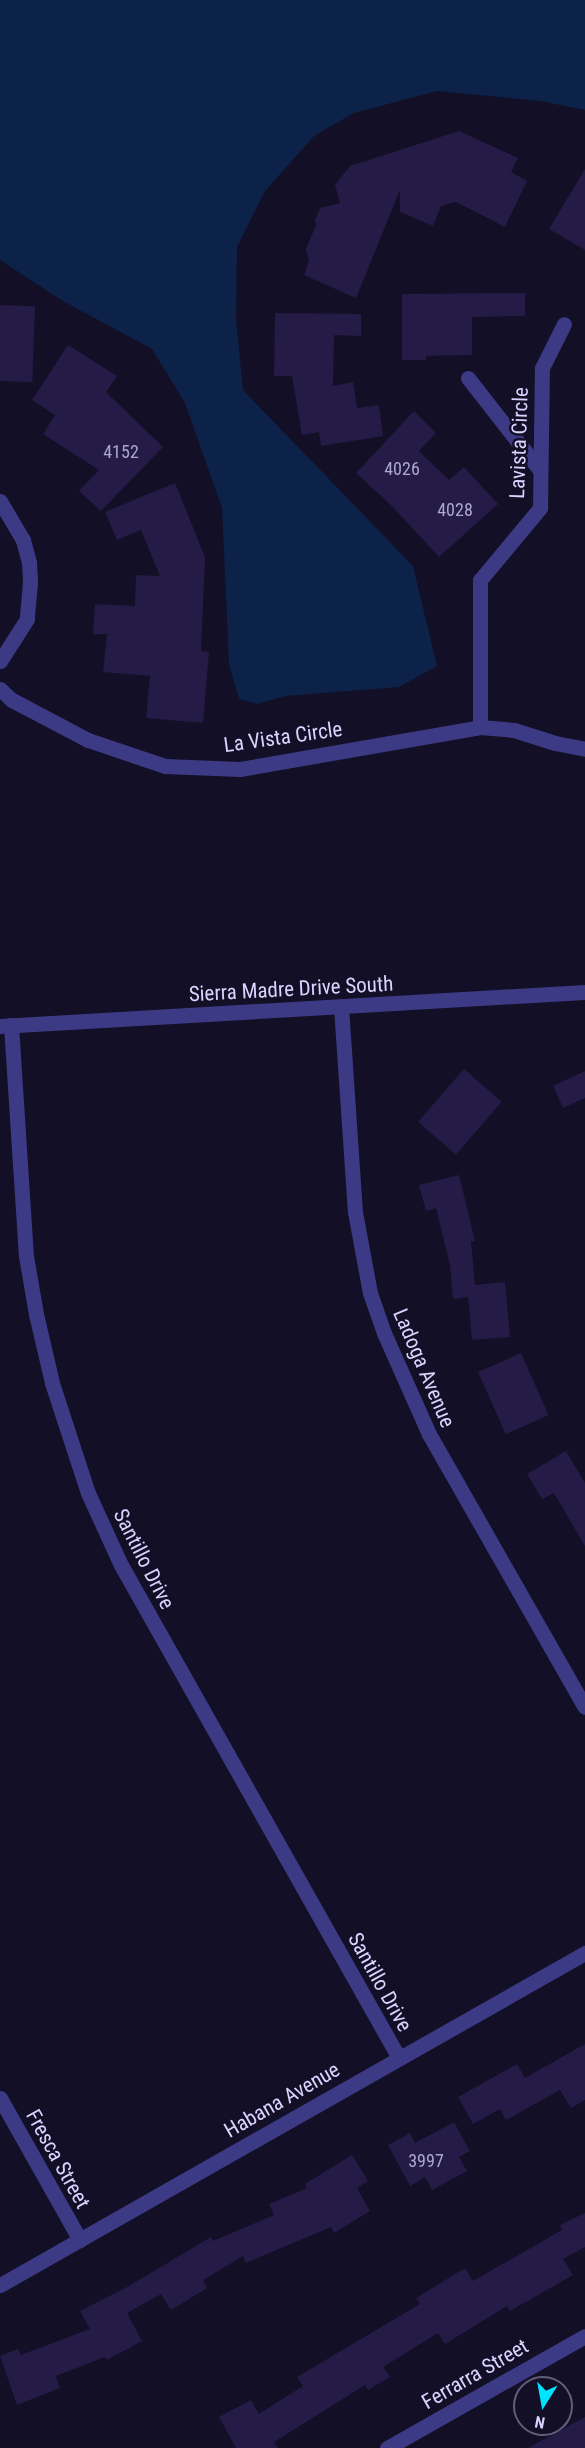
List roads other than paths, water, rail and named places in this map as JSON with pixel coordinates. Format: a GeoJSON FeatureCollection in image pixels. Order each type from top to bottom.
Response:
{"type":"FeatureCollection","features":[{"type":"Feature","properties":{"kind":"street","name":"Lavista Circle"},"geometry":{"type":"LineString","coordinates":[[480,727],[480,580],[540,508],[542,368],[564,324]]}},
{"type":"Feature","properties":{"kind":"street"},"geometry":{"type":"LineString","coordinates":[[468,378],[540,470]]}},
{"type":"Feature","properties":{"kind":"street"},"geometry":{"type":"LineString","coordinates":[[0,501],[23,540],[30,582],[27,619],[0,661]]}},
{"type":"Feature","properties":{"kind":"street","name":"La Vista Circle"},"geometry":{"type":"LineString","coordinates":[[0,689],[12,700],[88,740],[165,766],[240,769],[480,727],[514,730],[585,749]]}},
{"type":"Feature","properties":{"kind":"street","name":"Sierra Madre Drive South"},"geometry":{"type":"LineString","coordinates":[[5,1026],[585,992]]}},
{"type":"Feature","properties":{"kind":"street","name":"Ladoga Avenue"},"geometry":{"type":"LineString","coordinates":[[341,1007],[355,1212],[370,1293],[384,1333],[429,1434],[585,1707]]}},
{"type":"Feature","properties":{"kind":"street","name":"Santillo Drive"},"geometry":{"type":"LineString","coordinates":[[5,1026],[26,1256],[36,1314],[52,1383],[88,1493],[120,1565],[399,2058]]}},
{"type":"Feature","properties":{"kind":"street","name":"Habana Avenue"},"geometry":{"type":"LineString","coordinates":[[0,2285],[585,1953]]}},
{"type":"Feature","properties":{"kind":"street","name":"Fresca Street"},"geometry":{"type":"LineString","coordinates":[[0,2098],[80,2240]]}},
{"type":"Feature","properties":{"kind":"street","name":"Ferrarra Street"},"geometry":{"type":"LineString","coordinates":[[387,2448],[585,2336]]}},
{"type":"Feature","properties":{"kind":"water"},"geometry":{"type":"Polygon","coordinates":[[[0,0],[585,0],[585,110],[540,101],[437,91],[354,113],[314,136],[265,191],[237,247],[236,318],[243,390],[413,566],[437,666],[399,687],[286,696],[257,704],[239,699],[229,664],[222,508],[185,403],[152,349],[63,301],[0,260],[0,0]]]}}]}
